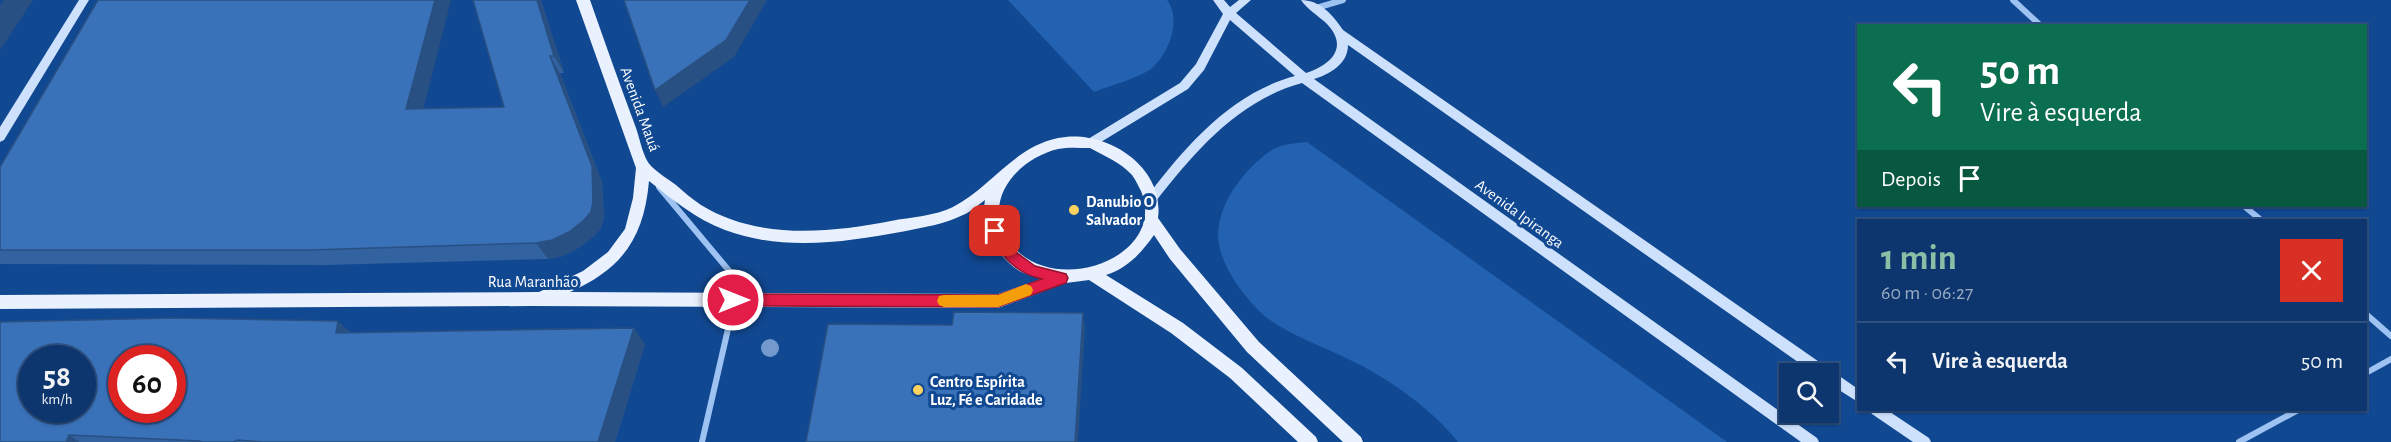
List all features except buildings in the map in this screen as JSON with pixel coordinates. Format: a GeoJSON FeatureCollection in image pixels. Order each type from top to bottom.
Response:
{"type":"FeatureCollection","features":[{"type":"Feature","properties":{"kind":"main road"},"geometry":{"type":"LineString","coordinates":[[0,137],[84,0]]}},
{"type":"Feature","properties":{"kind":"main road","name":"Avenida Mauá"},"geometry":{"type":"LineString","coordinates":[[583,0],[643,168],[669,191],[696,209],[729,225],[765,234],[801,238],[857,234],[938,218],[958,211],[997,183]]}},
{"type":"Feature","properties":{"kind":"main road","name":"Avenida Ipiranga"},"geometry":{"type":"LineString","coordinates":[[1218,0],[1229,13],[1304,78],[1812,442]]}},
{"type":"Feature","properties":{"kind":"main road"},"geometry":{"type":"LineString","coordinates":[[1092,142],[1119,157],[1141,174],[1152,198],[1152,221],[1142,244],[1121,263],[1094,275],[1061,278],[1031,271],[1008,254],[995,231],[990,208],[997,183],[1013,165],[1057,144],[1092,142],[1184,86],[1200,67],[1229,13],[1246,0]]}},
{"type":"Feature","properties":{"kind":"main road"},"geometry":{"type":"LineString","coordinates":[[1152,198],[1185,155],[1221,122],[1277,86],[1323,72],[1337,61],[1342,53],[1343,45],[1339,33],[1331,21],[1306,0]]}},
{"type":"Feature","properties":{"kind":"main road"},"geometry":{"type":"LineString","coordinates":[[1339,33],[1810,363]]}},
{"type":"Feature","properties":{"kind":"main road"},"geometry":{"type":"LineString","coordinates":[[531,299],[562,289],[592,275],[610,260],[626,240],[637,216],[643,168]]}},
{"type":"Feature","properties":{"kind":"main road"},"geometry":{"type":"LineString","coordinates":[[1152,221],[1175,254],[1252,347],[1355,442]]}},
{"type":"Feature","properties":{"kind":"main road"},"geometry":{"type":"LineString","coordinates":[[1094,275],[1177,328],[1219,360],[1310,442]]}},
{"type":"Feature","properties":{"kind":"main road","name":"Rua Maranhão"},"geometry":{"type":"LineString","coordinates":[[0,302],[531,299],[998,301],[1061,278]]}},
{"type":"Feature","properties":{"kind":"main road"},"geometry":{"type":"LineString","coordinates":[[1839,383],[1857,395]]}},
{"type":"Feature","properties":{"kind":"main road"},"geometry":{"type":"LineString","coordinates":[[1879,411],[1924,442]]}},
{"type":"Feature","properties":{"kind":"street"},"geometry":{"type":"LineString","coordinates":[[1315,9],[1343,0]]}},
{"type":"Feature","properties":{"kind":"street"},"geometry":{"type":"LineString","coordinates":[[2013,0],[2039,24]]}},
{"type":"Feature","properties":{"kind":"street"},"geometry":{"type":"LineString","coordinates":[[643,168],[736,279],[702,442]]}},
{"type":"Feature","properties":{"kind":"street"},"geometry":{"type":"LineString","coordinates":[[2245,207],[2260,219]]}},
{"type":"Feature","properties":{"kind":"street"},"geometry":{"type":"LineString","coordinates":[[2367,315],[2391,336]]}},
{"type":"Feature","properties":{"kind":"street"},"geometry":{"type":"LineString","coordinates":[[2367,372],[2391,359]]}},
{"type":"Feature","properties":{"kind":"street"},"geometry":{"type":"LineString","coordinates":[[2239,442],[2296,411]]}},
{"type":"Feature","properties":{"kind":"shaded area"},"geometry":{"type":"Polygon","coordinates":[[[1008,0],[1167,0],[1173,17],[1172,36],[1164,54],[1148,71],[1094,92],[1008,0]]]}},
{"type":"Feature","properties":{"kind":"shaded area"},"geometry":{"type":"Polygon","coordinates":[[[1307,142],[1727,442],[1458,442],[1423,406],[1394,385],[1364,367],[1289,332],[1267,318],[1246,297],[1226,266],[1218,235],[1220,221],[1231,193],[1250,168],[1261,158],[1280,146],[1307,142]]]}},
{"type":"Feature","properties":{"kind":"slow traffic"},"geometry":{"type":"LineString","coordinates":[[944,301],[998,301],[1026,290]]}},
{"type":"Feature","properties":{"kind":"place","name":"Danubio O Salvador"},"geometry":{"type":"Point","coordinates":[1074,210]}},
{"type":"Feature","properties":{"kind":"place","name":"Centro Espírita Luz, Fé e Caridade"},"geometry":{"type":"Point","coordinates":[918,390]}},
{"type":"Feature","properties":{"kind":"route"},"geometry":{"type":"LineString","coordinates":[[733,300],[998,301],[1061,278],[1031,271],[1008,254],[995,231]]}}]}
